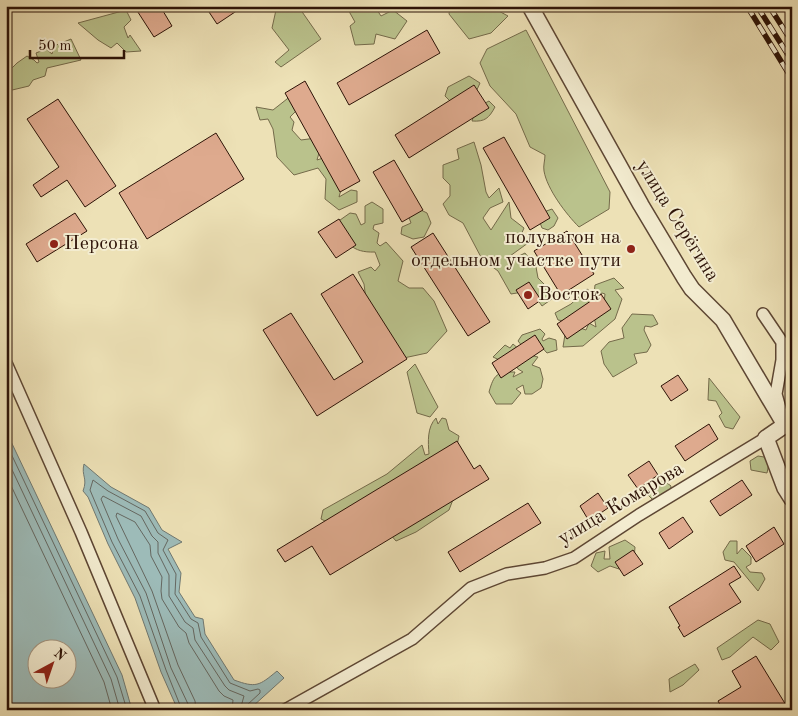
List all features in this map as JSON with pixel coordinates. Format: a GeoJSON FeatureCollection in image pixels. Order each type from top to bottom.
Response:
{"type":"FeatureCollection","features":[{"type":"Feature","properties":{"kind":"street","name":"улица Серёгина"},"geometry":{"type":"LineString","coordinates":[[530,6],[674,261],[692,289],[723,320],[788,424]]}},
{"type":"Feature","properties":{"kind":"street"},"geometry":{"type":"LineString","coordinates":[[764,314],[792,357]]}},
{"type":"Feature","properties":{"kind":"street"},"geometry":{"type":"LineString","coordinates":[[782,342],[782,360],[776,394],[788,424],[766,438],[785,488],[792,498]]}},
{"type":"Feature","properties":{"kind":"street"},"geometry":{"type":"LineString","coordinates":[[6,363],[81,532],[155,710]]}},
{"type":"Feature","properties":{"kind":"street","name":"улица Комарова"},"geometry":{"type":"LineString","coordinates":[[285,710],[412,639],[471,588],[507,574],[545,568],[574,558],[639,515],[766,438]]}},
{"type":"Feature","properties":{"kind":"green space"},"geometry":{"type":"Polygon","coordinates":[[[286,6],[298,6],[321,39],[281,67],[275,62],[289,50],[272,28],[276,10],[286,6]]]}},
{"type":"Feature","properties":{"kind":"green space"},"geometry":{"type":"Polygon","coordinates":[[[346,6],[379,6],[377,10],[381,16],[393,10],[407,21],[395,39],[376,34],[374,44],[355,45],[350,26],[355,22],[346,6]]]}},
{"type":"Feature","properties":{"kind":"green space"},"geometry":{"type":"Polygon","coordinates":[[[450,6],[498,6],[495,9],[508,16],[491,33],[469,39],[449,14],[450,6]]]}},
{"type":"Feature","properties":{"kind":"green space"},"geometry":{"type":"Polygon","coordinates":[[[126,10],[131,20],[124,27],[128,38],[130,35],[141,51],[126,52],[117,43],[111,48],[78,23],[126,10]]]}},
{"type":"Feature","properties":{"kind":"green space"},"geometry":{"type":"Polygon","coordinates":[[[526,30],[610,192],[609,209],[579,227],[568,215],[549,186],[544,171],[545,155],[530,147],[516,114],[490,86],[480,63],[487,49],[526,30]]]}},
{"type":"Feature","properties":{"kind":"green space"},"geometry":{"type":"Polygon","coordinates":[[[71,39],[81,60],[47,68],[45,76],[33,80],[29,86],[8,91],[6,74],[17,63],[27,56],[37,63],[39,62],[36,53],[46,49],[52,54],[54,46],[71,39]]]}},
{"type":"Feature","properties":{"kind":"green space"},"geometry":{"type":"Polygon","coordinates":[[[469,76],[480,83],[475,94],[454,105],[445,96],[448,87],[469,76]]]}},
{"type":"Feature","properties":{"kind":"green space"},"geometry":{"type":"Polygon","coordinates":[[[292,95],[298,109],[290,117],[294,122],[292,130],[301,140],[316,138],[321,146],[317,160],[329,156],[345,175],[339,197],[351,190],[357,191],[357,202],[339,210],[325,199],[326,179],[318,168],[294,175],[277,157],[273,129],[268,119],[260,120],[256,107],[273,110],[292,95]]]}},
{"type":"Feature","properties":{"kind":"green space"},"geometry":{"type":"Polygon","coordinates":[[[489,101],[495,107],[491,114],[483,120],[472,121],[476,108],[489,101]]]}},
{"type":"Feature","properties":{"kind":"green space"},"geometry":{"type":"Polygon","coordinates":[[[474,142],[486,192],[489,198],[499,188],[503,202],[490,208],[483,218],[491,230],[509,202],[511,218],[524,228],[521,235],[528,243],[510,256],[513,259],[525,253],[536,267],[538,278],[556,296],[542,306],[529,293],[511,294],[498,271],[482,259],[463,223],[449,215],[443,204],[450,196],[450,185],[443,178],[443,165],[459,159],[457,149],[474,142]]]}},
{"type":"Feature","properties":{"kind":"green space"},"geometry":{"type":"Polygon","coordinates":[[[372,202],[383,209],[383,223],[374,225],[373,229],[379,233],[377,243],[380,246],[386,242],[403,261],[398,281],[409,288],[423,288],[434,301],[447,331],[427,353],[399,359],[366,300],[364,284],[358,272],[371,267],[375,271],[380,265],[375,252],[360,251],[350,245],[333,225],[350,213],[356,214],[361,225],[365,223],[365,206],[372,202]]]}},
{"type":"Feature","properties":{"kind":"green space"},"geometry":{"type":"Polygon","coordinates":[[[419,209],[427,213],[431,223],[424,237],[413,239],[401,234],[402,227],[411,223],[408,215],[419,209]]]}},
{"type":"Feature","properties":{"kind":"green space"},"geometry":{"type":"Polygon","coordinates":[[[552,209],[558,218],[554,226],[548,230],[542,228],[539,220],[541,213],[552,209]]]}},
{"type":"Feature","properties":{"kind":"green space"},"geometry":{"type":"Polygon","coordinates":[[[614,278],[624,288],[615,290],[622,299],[615,319],[583,346],[563,347],[566,328],[577,327],[586,330],[589,323],[596,327],[594,316],[603,311],[605,294],[602,293],[594,298],[594,309],[570,322],[558,320],[555,313],[571,304],[587,289],[594,294],[595,285],[614,278]]]}},
{"type":"Feature","properties":{"kind":"green space"},"geometry":{"type":"Polygon","coordinates":[[[632,314],[653,315],[658,324],[651,327],[645,326],[644,330],[651,345],[647,352],[634,354],[637,363],[613,377],[604,364],[601,351],[609,342],[624,338],[622,328],[632,314]]]}},
{"type":"Feature","properties":{"kind":"green space"},"geometry":{"type":"Polygon","coordinates":[[[540,329],[545,334],[542,339],[543,341],[549,338],[556,340],[557,350],[547,353],[538,343],[529,355],[538,357],[532,365],[540,368],[543,379],[541,388],[532,394],[525,394],[523,385],[516,389],[521,393],[512,404],[496,404],[489,392],[497,375],[515,372],[513,377],[523,372],[515,364],[510,365],[493,357],[505,345],[510,348],[513,344],[520,350],[523,347],[518,341],[522,335],[540,329]]]}},
{"type":"Feature","properties":{"kind":"green space"},"geometry":{"type":"Polygon","coordinates":[[[415,364],[438,407],[430,417],[417,413],[407,372],[415,364]]]}},
{"type":"Feature","properties":{"kind":"green space"},"geometry":{"type":"Polygon","coordinates":[[[709,378],[740,417],[733,429],[725,427],[719,416],[722,413],[716,401],[708,400],[709,378]]]}},
{"type":"Feature","properties":{"kind":"green space"},"geometry":{"type":"Polygon","coordinates":[[[436,418],[438,424],[442,418],[446,419],[449,430],[459,436],[457,445],[331,524],[321,519],[323,510],[387,474],[422,445],[425,455],[429,454],[428,440],[431,426],[436,418]]]}},
{"type":"Feature","properties":{"kind":"green space"},"geometry":{"type":"Polygon","coordinates":[[[758,456],[770,458],[767,473],[751,470],[750,461],[758,456]]]}},
{"type":"Feature","properties":{"kind":"green space"},"geometry":{"type":"Polygon","coordinates":[[[663,480],[671,486],[668,502],[658,505],[647,494],[663,480]]]}},
{"type":"Feature","properties":{"kind":"green space"},"geometry":{"type":"Polygon","coordinates":[[[454,497],[449,510],[416,532],[396,541],[390,534],[454,497]]]}},
{"type":"Feature","properties":{"kind":"green space"},"geometry":{"type":"Polygon","coordinates":[[[625,540],[635,547],[634,559],[619,569],[610,566],[598,572],[591,566],[596,553],[605,551],[604,559],[610,559],[609,547],[625,540]]]}},
{"type":"Feature","properties":{"kind":"green space"},"geometry":{"type":"Polygon","coordinates":[[[730,541],[737,541],[737,554],[742,548],[751,557],[751,564],[746,567],[750,572],[762,573],[765,579],[758,591],[734,562],[725,560],[723,552],[730,541]]]}},
{"type":"Feature","properties":{"kind":"green space"},"geometry":{"type":"Polygon","coordinates":[[[758,620],[770,624],[779,642],[771,650],[753,637],[730,657],[722,660],[717,648],[758,620]]]}},
{"type":"Feature","properties":{"kind":"green space"},"geometry":{"type":"Polygon","coordinates":[[[695,664],[699,670],[683,685],[670,692],[669,679],[695,664]]]}},
{"type":"Feature","properties":{"kind":"water"},"geometry":{"type":"Polygon","coordinates":[[[6,431],[122,675],[132,710],[6,710],[6,431]]]}},
{"type":"Feature","properties":{"kind":"water"},"geometry":{"type":"Polygon","coordinates":[[[84,464],[111,487],[149,508],[162,530],[182,542],[168,549],[181,573],[179,592],[195,617],[203,619],[205,634],[234,680],[253,685],[261,683],[277,671],[284,678],[252,707],[245,710],[179,710],[177,708],[161,672],[135,598],[108,544],[88,497],[83,491],[85,483],[84,464]]]}},
{"type":"Feature","properties":{"kind":"building"},"geometry":{"type":"Polygon","coordinates":[[[134,6],[160,6],[172,26],[154,37],[134,6]]]}},
{"type":"Feature","properties":{"kind":"building"},"geometry":{"type":"Polygon","coordinates":[[[205,6],[244,6],[217,24],[205,6]]]}},
{"type":"Feature","properties":{"kind":"building"},"geometry":{"type":"Polygon","coordinates":[[[427,30],[440,53],[349,105],[337,83],[427,30]]]}},
{"type":"Feature","properties":{"kind":"building"},"geometry":{"type":"Polygon","coordinates":[[[305,81],[360,181],[340,192],[285,93],[305,81]]]}},
{"type":"Feature","properties":{"kind":"building"},"geometry":{"type":"Polygon","coordinates":[[[474,85],[489,108],[409,158],[395,135],[474,85]]]}},
{"type":"Feature","properties":{"kind":"building"},"geometry":{"type":"Polygon","coordinates":[[[58,99],[116,186],[85,207],[67,180],[41,197],[33,185],[59,167],[27,119],[58,99]]]}},
{"type":"Feature","properties":{"kind":"building"},"geometry":{"type":"Polygon","coordinates":[[[216,133],[244,179],[147,239],[119,193],[216,133]]]}},
{"type":"Feature","properties":{"kind":"building"},"geometry":{"type":"Polygon","coordinates":[[[504,137],[550,218],[530,230],[483,148],[504,137]]]}},
{"type":"Feature","properties":{"kind":"building"},"geometry":{"type":"Polygon","coordinates":[[[394,160],[423,210],[402,222],[373,172],[394,160]]]}},
{"type":"Feature","properties":{"kind":"building"},"geometry":{"type":"Polygon","coordinates":[[[75,213],[87,231],[37,262],[26,244],[75,213]]]}},
{"type":"Feature","properties":{"kind":"building"},"geometry":{"type":"Polygon","coordinates":[[[339,219],[356,245],[336,258],[318,232],[339,219]]]}},
{"type":"Feature","properties":{"kind":"building"},"geometry":{"type":"Polygon","coordinates":[[[567,231],[594,274],[561,295],[534,251],[567,231]]]}},
{"type":"Feature","properties":{"kind":"building"},"geometry":{"type":"Polygon","coordinates":[[[433,233],[490,322],[468,336],[411,247],[433,233]]]}},
{"type":"Feature","properties":{"kind":"building"},"geometry":{"type":"Polygon","coordinates":[[[353,274],[407,359],[317,416],[263,330],[291,313],[334,380],[363,362],[321,294],[353,274]]]}},
{"type":"Feature","properties":{"kind":"building","name":"Восток"},"geometry":{"type":"Polygon","coordinates":[[[529,282],[541,300],[528,309],[516,290],[529,282]]]}},
{"type":"Feature","properties":{"kind":"building"},"geometry":{"type":"Polygon","coordinates":[[[601,294],[611,309],[567,339],[557,324],[601,294]]]}},
{"type":"Feature","properties":{"kind":"building"},"geometry":{"type":"Polygon","coordinates":[[[535,335],[544,349],[501,378],[492,363],[535,335]]]}},
{"type":"Feature","properties":{"kind":"building"},"geometry":{"type":"Polygon","coordinates":[[[678,375],[688,390],[671,401],[661,386],[678,375]]]}},
{"type":"Feature","properties":{"kind":"building"},"geometry":{"type":"Polygon","coordinates":[[[709,424],[718,439],[685,461],[675,446],[709,424]]]}},
{"type":"Feature","properties":{"kind":"building"},"geometry":{"type":"Polygon","coordinates":[[[457,441],[474,469],[480,465],[489,479],[330,575],[312,546],[285,562],[277,550],[457,441]]]}},
{"type":"Feature","properties":{"kind":"building"},"geometry":{"type":"Polygon","coordinates":[[[649,461],[658,475],[638,489],[628,475],[649,461]]]}},
{"type":"Feature","properties":{"kind":"building"},"geometry":{"type":"Polygon","coordinates":[[[742,480],[752,495],[720,516],[710,501],[742,480]]]}},
{"type":"Feature","properties":{"kind":"building"},"geometry":{"type":"Polygon","coordinates":[[[598,493],[608,508],[589,521],[580,506],[598,493]]]}},
{"type":"Feature","properties":{"kind":"building"},"geometry":{"type":"Polygon","coordinates":[[[528,503],[541,523],[460,572],[448,552],[528,503]]]}},
{"type":"Feature","properties":{"kind":"building"},"geometry":{"type":"Polygon","coordinates":[[[683,517],[693,532],[669,549],[659,533],[683,517]]]}},
{"type":"Feature","properties":{"kind":"building"},"geometry":{"type":"Polygon","coordinates":[[[774,527],[784,544],[756,562],[746,546],[774,527]]]}},
{"type":"Feature","properties":{"kind":"building"},"geometry":{"type":"Polygon","coordinates":[[[633,550],[643,564],[624,576],[615,562],[633,550]]]}},
{"type":"Feature","properties":{"kind":"building"},"geometry":{"type":"Polygon","coordinates":[[[734,566],[741,577],[729,584],[741,602],[684,637],[669,607],[734,566]]]}},
{"type":"Feature","properties":{"kind":"building"},"geometry":{"type":"Polygon","coordinates":[[[756,656],[789,710],[723,710],[718,701],[741,687],[732,671],[756,656]]]}},
{"type":"Feature","properties":{"kind":"railway"},"geometry":{"type":"LineString","coordinates":[[747,6],[792,79]]}},
{"type":"Feature","properties":{"kind":"railway"},"geometry":{"type":"LineString","coordinates":[[757,6],[792,61]]}},
{"type":"Feature","properties":{"kind":"railway"},"geometry":{"type":"LineString","coordinates":[[769,6],[792,42]]}},
{"type":"Feature","properties":{"kind":"place","name":"Персона"},"geometry":{"type":"Point","coordinates":[54,244]}},
{"type":"Feature","properties":{"kind":"place","name":"полувагон на отдельном участке пути"},"geometry":{"type":"Point","coordinates":[631,249]}},
{"type":"Feature","properties":{"kind":"place","name":"Восток"},"geometry":{"type":"Point","coordinates":[528,295]}}]}
